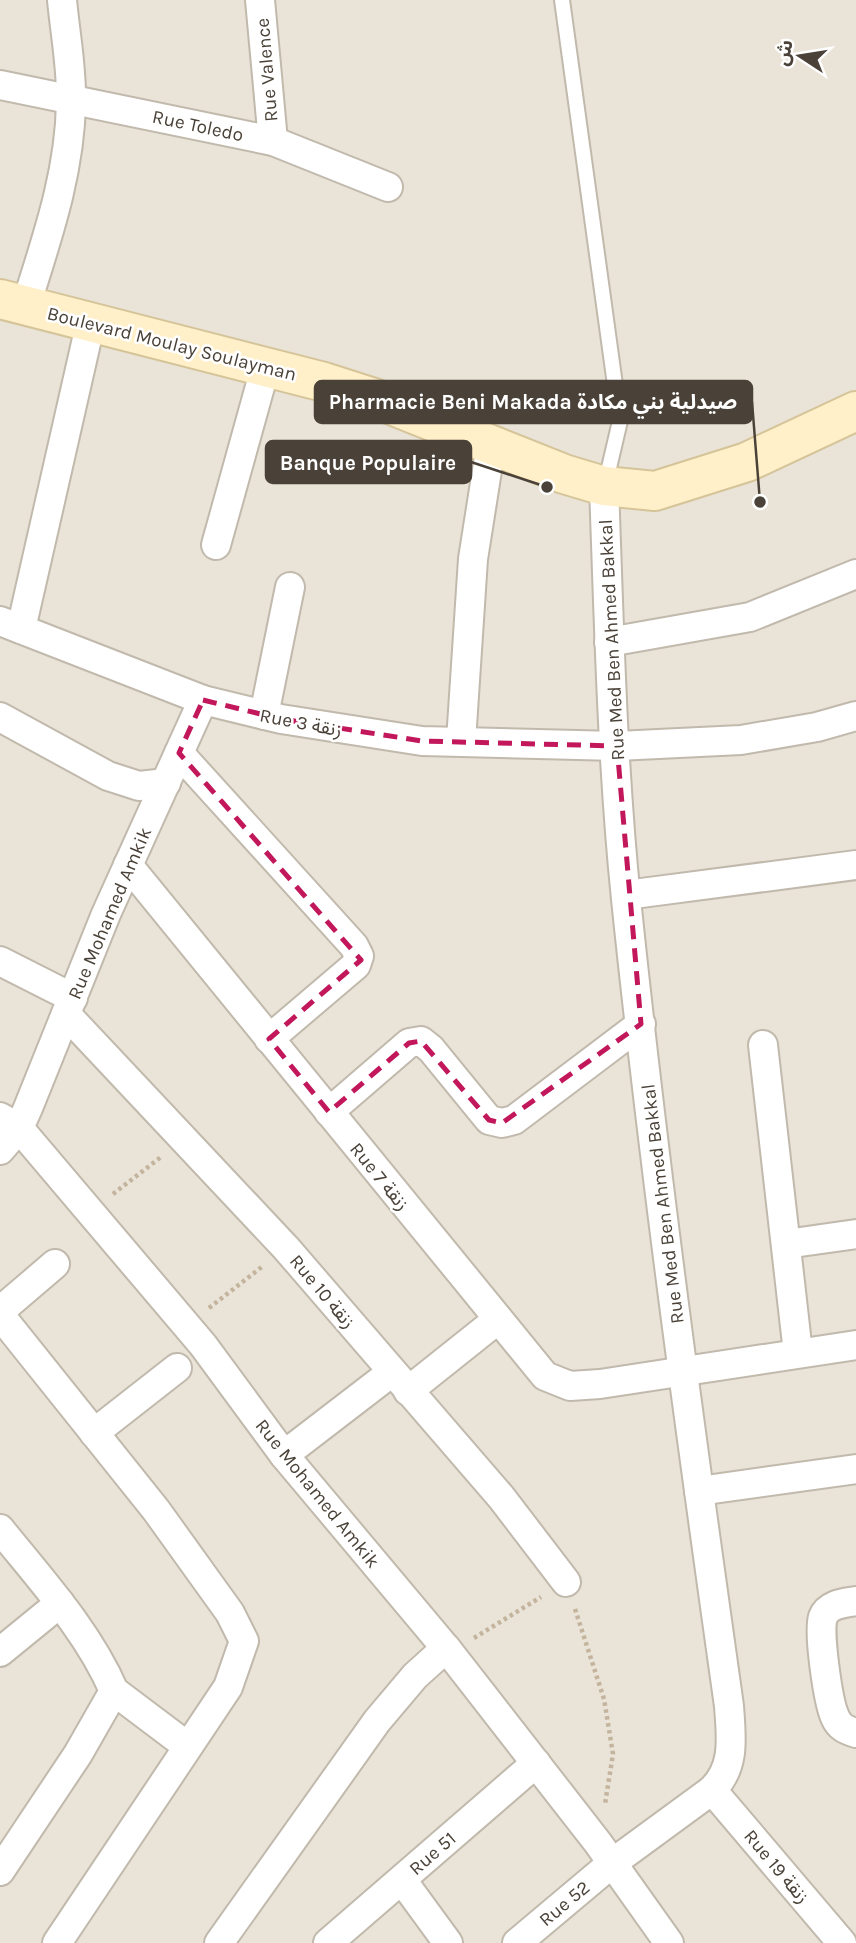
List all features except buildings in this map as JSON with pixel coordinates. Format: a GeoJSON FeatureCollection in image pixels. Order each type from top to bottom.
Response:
{"type":"FeatureCollection","features":[{"type":"Feature","properties":{"kind":"main road","name":"Boulevard Moulay Soulayman"},"geometry":{"type":"LineString","coordinates":[[13,302],[265,365],[373,398],[604,486],[655,491],[747,462],[856,411]]}},
{"type":"Feature","properties":{"kind":"street"},"geometry":{"type":"LineString","coordinates":[[13,302],[57,209],[65,171],[72,99],[62,0]]}},
{"type":"Feature","properties":{"kind":"street","name":"Rue Valence"},"geometry":{"type":"LineString","coordinates":[[260,0],[273,141]]}},
{"type":"Feature","properties":{"kind":"street","name":"Rue Toledo"},"geometry":{"type":"LineString","coordinates":[[0,85],[273,141],[388,187]]}},
{"type":"Feature","properties":{"kind":"street"},"geometry":{"type":"LineString","coordinates":[[10,625],[91,321]]}},
{"type":"Feature","properties":{"kind":"street"},"geometry":{"type":"LineString","coordinates":[[216,545],[265,365]]}},
{"type":"Feature","properties":{"kind":"street"},"geometry":{"type":"LineString","coordinates":[[461,741],[473,559],[491,445]]}},
{"type":"Feature","properties":{"kind":"street","name":"Rue Med Ben Ahmed Bakkal"},"geometry":{"type":"LineString","coordinates":[[604,486],[609,642],[626,895],[682,1370],[732,1747],[723,1779],[712,1790],[605,1853]]}},
{"type":"Feature","properties":{"kind":"street"},"geometry":{"type":"LineString","coordinates":[[609,642],[750,617],[856,574]]}},
{"type":"Feature","properties":{"kind":"street"},"geometry":{"type":"LineString","coordinates":[[264,715],[290,587]]}},
{"type":"Feature","properties":{"kind":"street","name":"Rue 3 زنقة"},"geometry":{"type":"LineString","coordinates":[[10,625],[204,700],[355,733],[422,741],[617,746],[741,740],[817,727],[856,716]]}},
{"type":"Feature","properties":{"kind":"street","name":"Rue Mohamed Amkik"},"geometry":{"type":"LineString","coordinates":[[0,1150],[9,1123],[69,1006],[128,865],[204,700]]}},
{"type":"Feature","properties":{"kind":"street"},"geometry":{"type":"LineString","coordinates":[[0,718],[108,776],[139,786],[166,783]]}},
{"type":"Feature","properties":{"kind":"street"},"geometry":{"type":"LineString","coordinates":[[179,753],[354,946],[359,956],[356,965],[269,1039]]}},
{"type":"Feature","properties":{"kind":"street","name":"Rue 7 زنقة"},"geometry":{"type":"LineString","coordinates":[[128,865],[538,1370],[562,1384],[600,1384],[856,1345]]}},
{"type":"Feature","properties":{"kind":"street"},"geometry":{"type":"LineString","coordinates":[[626,895],[856,865]]}},
{"type":"Feature","properties":{"kind":"street","name":"Rue 10 زنقة"},"geometry":{"type":"LineString","coordinates":[[0,961],[69,1006],[286,1248],[501,1497],[566,1582]]}},
{"type":"Feature","properties":{"kind":"street"},"geometry":{"type":"LineString","coordinates":[[329,1112],[409,1043],[421,1041],[431,1049],[489,1120],[502,1123],[514,1120],[641,1024]]}},
{"type":"Feature","properties":{"kind":"street"},"geometry":{"type":"LineString","coordinates":[[763,1045],[798,1353]]}},
{"type":"Feature","properties":{"kind":"street","name":"Rue Mohamed Amkik"},"geometry":{"type":"LineString","coordinates":[[9,1123],[90,1212],[186,1325],[284,1455],[448,1650],[605,1853],[669,1943]]}},
{"type":"Feature","properties":{"kind":"street"},"geometry":{"type":"LineString","coordinates":[[786,1244],[856,1234]]}},
{"type":"Feature","properties":{"kind":"street"},"geometry":{"type":"LineString","coordinates":[[55,1264],[0,1313],[156,1510],[230,1614],[244,1641],[233,1678],[57,1943]]}},
{"type":"Feature","properties":{"kind":"street"},"geometry":{"type":"LineString","coordinates":[[284,1455],[497,1320]]}},
{"type":"Feature","properties":{"kind":"street"},"geometry":{"type":"LineString","coordinates":[[94,1433],[177,1368]]}},
{"type":"Feature","properties":{"kind":"street"},"geometry":{"type":"LineString","coordinates":[[699,1491],[856,1469]]}},
{"type":"Feature","properties":{"kind":"street"},"geometry":{"type":"LineString","coordinates":[[0,1529],[60,1603],[95,1654],[114,1691],[187,1746]]}},
{"type":"Feature","properties":{"kind":"street"},"geometry":{"type":"LineString","coordinates":[[856,1601],[838,1603],[828,1611],[823,1617],[821,1634],[833,1713],[845,1730],[856,1733]]}},
{"type":"Feature","properties":{"kind":"street"},"geometry":{"type":"LineString","coordinates":[[0,1652],[60,1603]]}},
{"type":"Feature","properties":{"kind":"street"},"geometry":{"type":"LineString","coordinates":[[219,1943],[377,1721],[415,1676],[448,1650]]}},
{"type":"Feature","properties":{"kind":"street"},"geometry":{"type":"LineString","coordinates":[[0,1871],[78,1754],[114,1691]]}},
{"type":"Feature","properties":{"kind":"street","name":"Rue 51"},"geometry":{"type":"LineString","coordinates":[[328,1943],[536,1763]]}},
{"type":"Feature","properties":{"kind":"street","name":"Rue 19 زنقة"},"geometry":{"type":"LineString","coordinates":[[712,1790],[842,1943]]}},
{"type":"Feature","properties":{"kind":"street","name":"Rue 52"},"geometry":{"type":"LineString","coordinates":[[517,1943],[605,1853]]}},
{"type":"Feature","properties":{"kind":"street"},"geometry":{"type":"LineString","coordinates":[[402,1880],[448,1943]]}},
{"type":"Feature","properties":{"kind":"street"},"geometry":{"type":"LineString","coordinates":[[851,1943],[856,1938]]}},
{"type":"Feature","properties":{"kind":"lane"},"geometry":{"type":"LineString","coordinates":[[562,0],[620,421],[604,486]]}},
{"type":"Feature","properties":{"kind":"path"},"geometry":{"type":"LineString","coordinates":[[90,1212],[185,1138]]}},
{"type":"Feature","properties":{"kind":"path"},"geometry":{"type":"LineString","coordinates":[[186,1325],[286,1248]]}},
{"type":"Feature","properties":{"kind":"path"},"geometry":{"type":"LineString","coordinates":[[448,1650],[566,1582],[597,1673],[613,1754],[605,1853]]}},
{"type":"Feature","properties":{"kind":"highlighted area"},"geometry":{"type":"Polygon","coordinates":[[[203,700],[281,719],[422,741],[617,746],[641,1024],[630,1035],[502,1123],[489,1120],[421,1041],[409,1043],[329,1112],[269,1039],[361,960],[179,753],[203,700]]]}},
{"type":"Feature","properties":{"kind":"shaded area"},"geometry":{"type":"Polygon","coordinates":[[[0,0],[856,0],[856,1943],[0,1943],[0,0]]]}},
{"type":"Feature","properties":{"kind":"place","name":"Banque Populaire"},"geometry":{"type":"Point","coordinates":[547,487]}},
{"type":"Feature","properties":{"kind":"place","name":"Pharmacie Beni Makada صيدلية بني مكادة"},"geometry":{"type":"Point","coordinates":[760,502]}}]}
